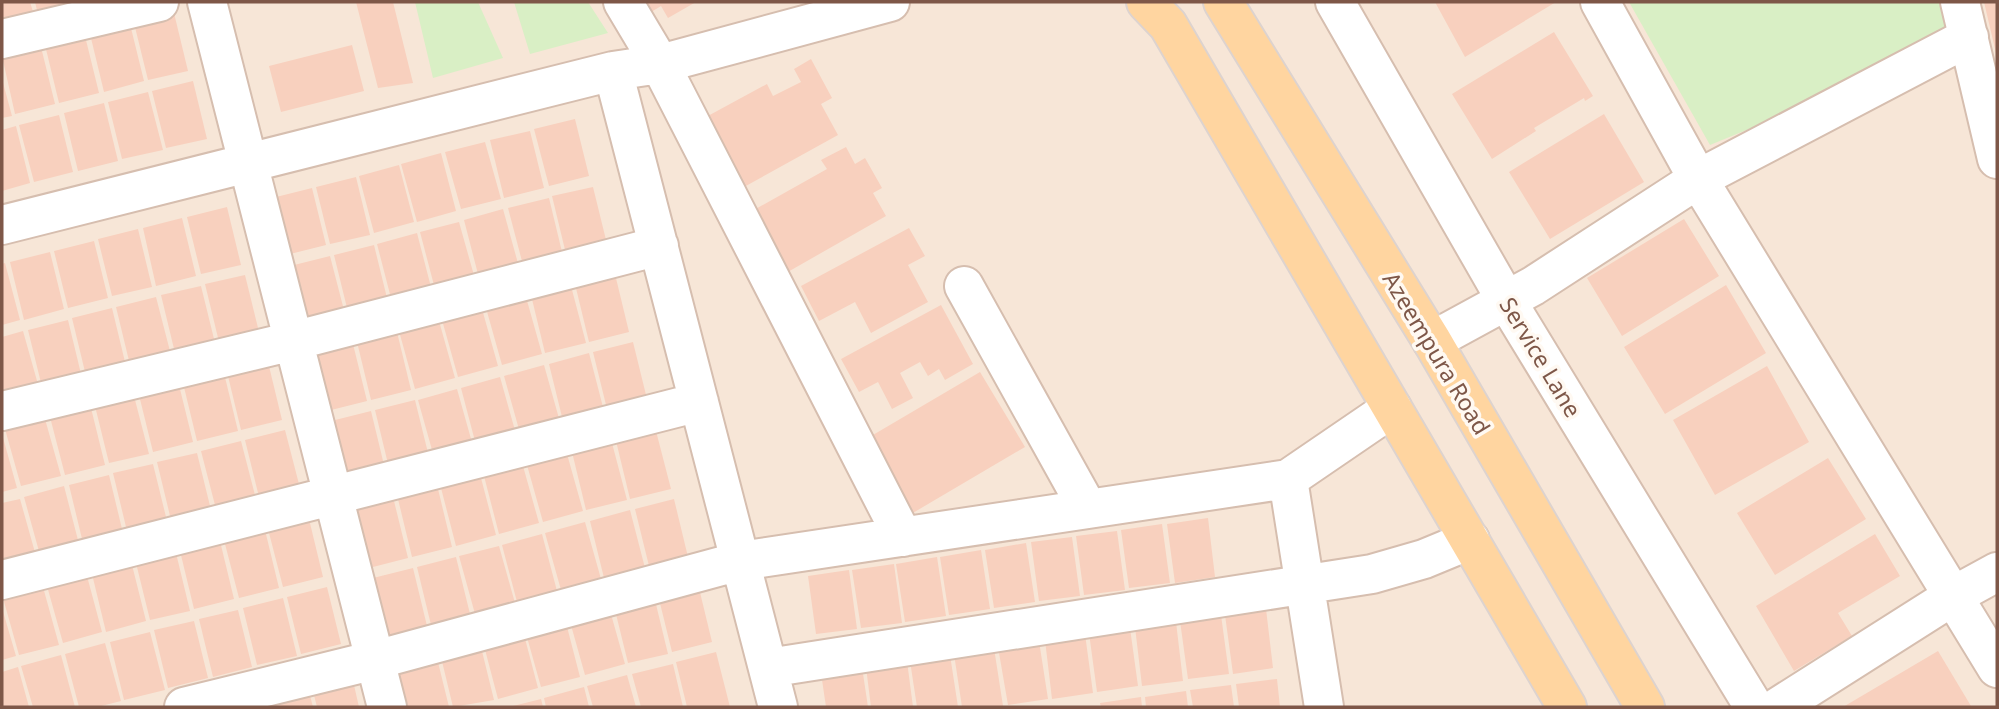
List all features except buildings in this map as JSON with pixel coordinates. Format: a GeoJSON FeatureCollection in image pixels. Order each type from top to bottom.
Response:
{"type":"FeatureCollection","features":[{"type":"Feature","properties":{"kind":"main road","name":"Azeempura Road"},"geometry":{"type":"LineString","coordinates":[[1223,2],[1432,341],[1646,707]]}},
{"type":"Feature","properties":{"kind":"main road"},"geometry":{"type":"LineString","coordinates":[[1157,10],[1567,707]]}},
{"type":"Feature","properties":{"kind":"street"},"geometry":{"type":"LineString","coordinates":[[2,39],[159,2]]}},
{"type":"Feature","properties":{"kind":"street"},"geometry":{"type":"LineString","coordinates":[[207,2],[387,707]]}},
{"type":"Feature","properties":{"kind":"street"},"geometry":{"type":"LineString","coordinates":[[623,2],[660,64],[903,537]]}},
{"type":"Feature","properties":{"kind":"street","name":"Service Lane"},"geometry":{"type":"LineString","coordinates":[[1335,2],[1506,300],[1754,707]]}},
{"type":"Feature","properties":{"kind":"street"},"geometry":{"type":"LineString","coordinates":[[1600,2],[1698,179],[1997,668]]}},
{"type":"Feature","properties":{"kind":"street"},"geometry":{"type":"LineString","coordinates":[[2,225],[613,71],[660,64],[818,11],[883,3]]}},
{"type":"Feature","properties":{"kind":"street"},"geometry":{"type":"LineString","coordinates":[[1432,341],[1506,300],[1698,179],[1964,20],[1988,80],[1997,159]]}},
{"type":"Feature","properties":{"kind":"street"},"geometry":{"type":"LineString","coordinates":[[613,71],[778,707]]}},
{"type":"Feature","properties":{"kind":"street"},"geometry":{"type":"LineString","coordinates":[[2,411],[293,341],[659,246]]}},
{"type":"Feature","properties":{"kind":"street"},"geometry":{"type":"LineString","coordinates":[[964,286],[1088,509]]}},
{"type":"Feature","properties":{"kind":"street"},"geometry":{"type":"LineString","coordinates":[[2,579],[699,402]]}},
{"type":"Feature","properties":{"kind":"street"},"geometry":{"type":"LineString","coordinates":[[184,707],[375,660],[740,561],[1288,479],[1392,408]]}},
{"type":"Feature","properties":{"kind":"street"},"geometry":{"type":"LineString","coordinates":[[1288,479],[1324,707]]}},
{"type":"Feature","properties":{"kind":"street"},"geometry":{"type":"LineString","coordinates":[[768,668],[1372,574],[1424,559],[1470,540]]}},
{"type":"Feature","properties":{"kind":"street"},"geometry":{"type":"LineString","coordinates":[[1778,707],[1953,596],[1997,572]]}},
{"type":"Feature","properties":{"kind":"shaded area"},"geometry":{"type":"Polygon","coordinates":[[[2,2],[1997,2],[1997,707],[2,707],[2,2]]]}},
{"type":"Feature","properties":{"kind":"green space"},"geometry":{"type":"Polygon","coordinates":[[[415,2],[478,2],[503,58],[433,78],[415,2]]]}},
{"type":"Feature","properties":{"kind":"green space"},"geometry":{"type":"Polygon","coordinates":[[[514,2],[588,2],[608,33],[530,54],[514,2]]]}},
{"type":"Feature","properties":{"kind":"green space"},"geometry":{"type":"Polygon","coordinates":[[[1629,2],[1944,2],[1955,44],[1710,145],[1629,2]]]}}]}
